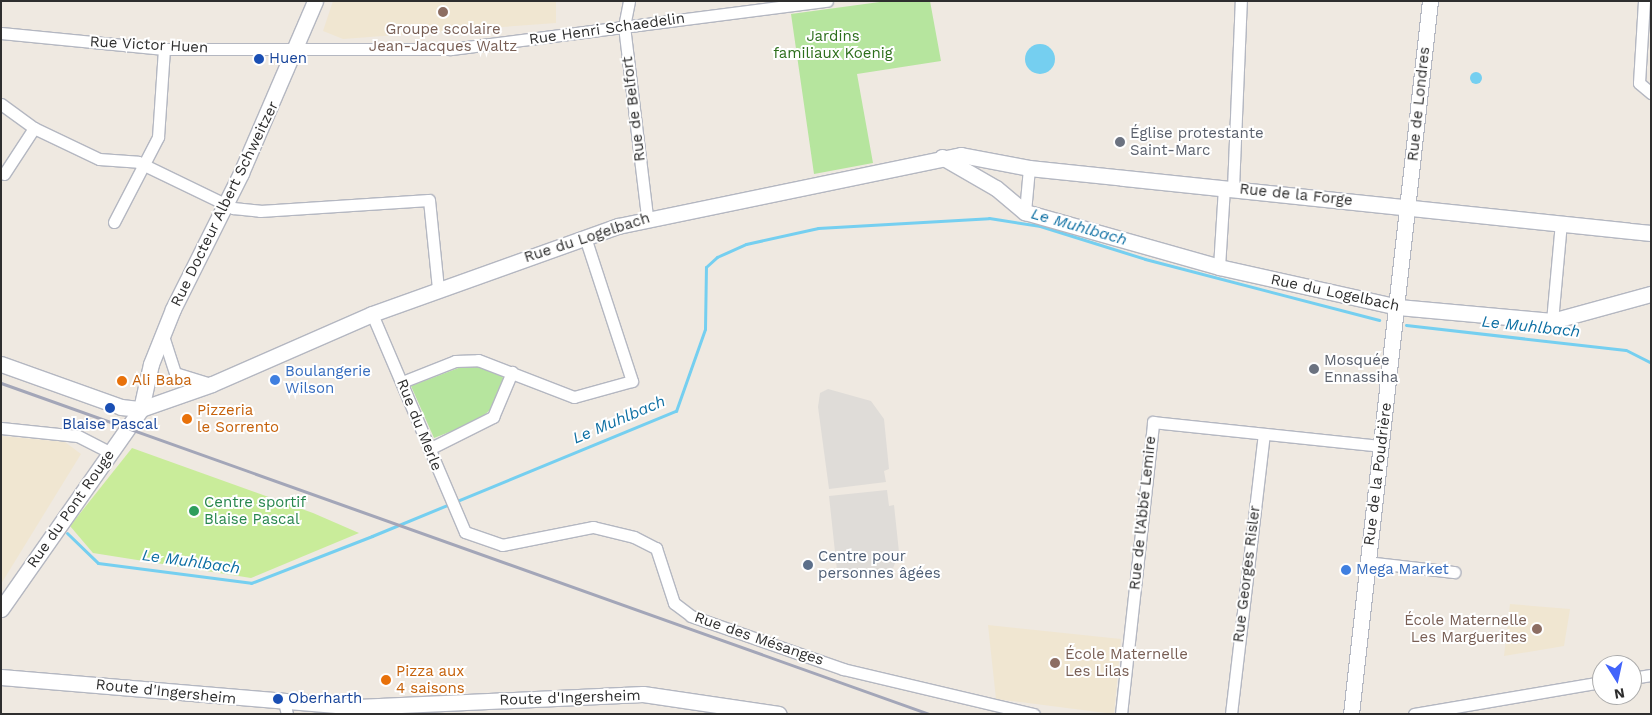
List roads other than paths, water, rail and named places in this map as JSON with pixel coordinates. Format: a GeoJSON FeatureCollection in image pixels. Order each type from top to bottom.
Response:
{"type":"FeatureCollection","features":[{"type":"Feature","properties":{"kind":"street","name":"Rue Docteur Albert Schweitzer"},"geometry":{"type":"LineString","coordinates":[[141,409],[163,336],[297,51],[315,1]]}},
{"type":"Feature","properties":{"kind":"street","name":"Rue de Belfort"},"geometry":{"type":"LineString","coordinates":[[629,1],[624,26],[647,218]]}},
{"type":"Feature","properties":{"kind":"street","name":"Rue Henri Schaedelin"},"geometry":{"type":"LineString","coordinates":[[297,51],[451,49],[827,1]]}},
{"type":"Feature","properties":{"kind":"street"},"geometry":{"type":"LineString","coordinates":[[1219,267],[1229,187],[1238,78],[1241,1]]}},
{"type":"Feature","properties":{"kind":"street","name":"Rue de Londres"},"geometry":{"type":"LineString","coordinates":[[1408,208],[1430,1]]}},
{"type":"Feature","properties":{"kind":"street"},"geometry":{"type":"LineString","coordinates":[[1644,1],[1639,83],[1651,93]]}},
{"type":"Feature","properties":{"kind":"street","name":"Rue Victor Huen"},"geometry":{"type":"LineString","coordinates":[[1,33],[164,49],[297,51]]}},
{"type":"Feature","properties":{"kind":"street"},"geometry":{"type":"LineString","coordinates":[[114,222],[158,137],[164,49]]}},
{"type":"Feature","properties":{"kind":"street"},"geometry":{"type":"LineString","coordinates":[[1,104],[34,128],[99,159],[144,165],[225,206],[260,211],[429,200],[438,290]]}},
{"type":"Feature","properties":{"kind":"street"},"geometry":{"type":"LineString","coordinates":[[2,175],[34,128]]}},
{"type":"Feature","properties":{"kind":"street","name":"Rue de la Forge"},"geometry":{"type":"LineString","coordinates":[[942,158],[961,155],[1029,168],[1229,187],[1651,233]]}},
{"type":"Feature","properties":{"kind":"street","name":"Rue du Logelbach"},"geometry":{"type":"LineString","coordinates":[[141,409],[212,384],[372,314],[585,237],[647,218],[942,158],[996,188],[1024,212],[1219,267],[1398,307],[1552,321],[1651,294]]}},
{"type":"Feature","properties":{"kind":"street"},"geometry":{"type":"LineString","coordinates":[[1024,212],[1029,168]]}},
{"type":"Feature","properties":{"kind":"street","name":"Rue de la Poudrière"},"geometry":{"type":"LineString","coordinates":[[1351,714],[1408,208]]}},
{"type":"Feature","properties":{"kind":"street"},"geometry":{"type":"LineString","coordinates":[[1552,321],[1560,222]]}},
{"type":"Feature","properties":{"kind":"street"},"geometry":{"type":"LineString","coordinates":[[402,382],[456,361],[478,360],[574,397],[632,381],[585,237]]}},
{"type":"Feature","properties":{"kind":"street","name":"Rue du Merle"},"geometry":{"type":"LineString","coordinates":[[372,314],[402,382],[459,524],[470,534]]}},
{"type":"Feature","properties":{"kind":"street"},"geometry":{"type":"LineString","coordinates":[[163,336],[175,373],[212,384]]}},
{"type":"Feature","properties":{"kind":"street"},"geometry":{"type":"LineString","coordinates":[[1,364],[121,407],[141,409]]}},
{"type":"Feature","properties":{"kind":"street"},"geometry":{"type":"LineString","coordinates":[[429,449],[493,417],[512,372]]}},
{"type":"Feature","properties":{"kind":"street","name":"Rue du Pont Rouge"},"geometry":{"type":"LineString","coordinates":[[1,609],[141,409]]}},
{"type":"Feature","properties":{"kind":"street","name":"Rue de l'Abbé Lemire"},"geometry":{"type":"LineString","coordinates":[[1121,714],[1153,422],[1382,446]]}},
{"type":"Feature","properties":{"kind":"street"},"geometry":{"type":"LineString","coordinates":[[1,428],[78,436],[111,453]]}},
{"type":"Feature","properties":{"kind":"street","name":"Rue Georges Risler"},"geometry":{"type":"LineString","coordinates":[[1231,714],[1264,435]]}},
{"type":"Feature","properties":{"kind":"street","name":"Rue des Mésanges"},"geometry":{"type":"LineString","coordinates":[[470,534],[509,546],[593,527],[634,538],[656,548],[674,603],[691,616],[843,669],[1034,714]]}},
{"type":"Feature","properties":{"kind":"street","name":"Rue de la Poudrière"},"geometry":{"type":"LineString","coordinates":[[1367,562],[1454,572]]}},
{"type":"Feature","properties":{"kind":"street","name":"Route d'Ingersheim"},"geometry":{"type":"LineString","coordinates":[[1,677],[286,708],[404,706],[643,694],[779,714]]}},
{"type":"Feature","properties":{"kind":"street"},"geometry":{"type":"LineString","coordinates":[[1414,714],[1592,684]]}},
{"type":"Feature","properties":{"kind":"water"},"geometry":{"type":"Polygon","coordinates":[[[1040,44],[1051,48],[1055,59],[1051,70],[1040,74],[1029,70],[1025,59],[1029,48],[1040,44]]]}},
{"type":"Feature","properties":{"kind":"water"},"geometry":{"type":"Polygon","coordinates":[[[1474,72],[1478,72],[1482,78],[1478,84],[1474,84],[1470,80],[1470,76],[1474,72]]]}},
{"type":"Feature","properties":{"kind":"waterway","name":"Le Muhlbach"},"geometry":{"type":"LineString","coordinates":[[67,533],[98,563],[251,583],[372,536],[676,411],[705,329],[706,267],[717,257],[746,244],[818,228],[989,218],[1040,226],[1145,259],[1379,320]]}},
{"type":"Feature","properties":{"kind":"waterway","name":"Le Muhlbach"},"geometry":{"type":"LineString","coordinates":[[1406,325],[1626,350],[1651,363]]}},
{"type":"Feature","properties":{"kind":"railway"},"geometry":{"type":"LineString","coordinates":[[1,383],[929,714]]}},
{"type":"Feature","properties":{"kind":"place","name":"Groupe scolaire Jean-Jacques Waltz"},"geometry":{"type":"Point","coordinates":[443,12]}},
{"type":"Feature","properties":{"kind":"place","name":"Huen"},"geometry":{"type":"Point","coordinates":[259,59]}},
{"type":"Feature","properties":{"kind":"place","name":"Église protestante Saint-Marc"},"geometry":{"type":"Point","coordinates":[1120,142]}},
{"type":"Feature","properties":{"kind":"place","name":"Mosquée Ennassiha"},"geometry":{"type":"Point","coordinates":[1314,369]}},
{"type":"Feature","properties":{"kind":"place","name":"Boulangerie Wilson"},"geometry":{"type":"Point","coordinates":[275,380]}},
{"type":"Feature","properties":{"kind":"place","name":"Ali Baba"},"geometry":{"type":"Point","coordinates":[122,381]}},
{"type":"Feature","properties":{"kind":"place","name":"Blaise Pascal"},"geometry":{"type":"Point","coordinates":[110,408]}},
{"type":"Feature","properties":{"kind":"place","name":"Pizzeria le Sorrento"},"geometry":{"type":"Point","coordinates":[187,419]}},
{"type":"Feature","properties":{"kind":"place","name":"Centre sportif Blaise Pascal"},"geometry":{"type":"Point","coordinates":[194,511]}},
{"type":"Feature","properties":{"kind":"place","name":"Centre pour personnes âgées"},"geometry":{"type":"Point","coordinates":[808,565]}},
{"type":"Feature","properties":{"kind":"place","name":"Mega Market"},"geometry":{"type":"Point","coordinates":[1346,570]}},
{"type":"Feature","properties":{"kind":"place","name":"École Maternelle Les Marguerites"},"geometry":{"type":"Point","coordinates":[1537,629]}},
{"type":"Feature","properties":{"kind":"place","name":"École Maternelle Les Lilas"},"geometry":{"type":"Point","coordinates":[1055,663]}},
{"type":"Feature","properties":{"kind":"place","name":"Pizza aux 4 saisons"},"geometry":{"type":"Point","coordinates":[386,680]}},
{"type":"Feature","properties":{"kind":"place","name":"Oberharth"},"geometry":{"type":"Point","coordinates":[278,699]}},
{"type":"Feature","properties":{"kind":"park label","name":"Jardins familiaux Koenig"},"geometry":{"type":"Point","coordinates":[833,44]}}]}
